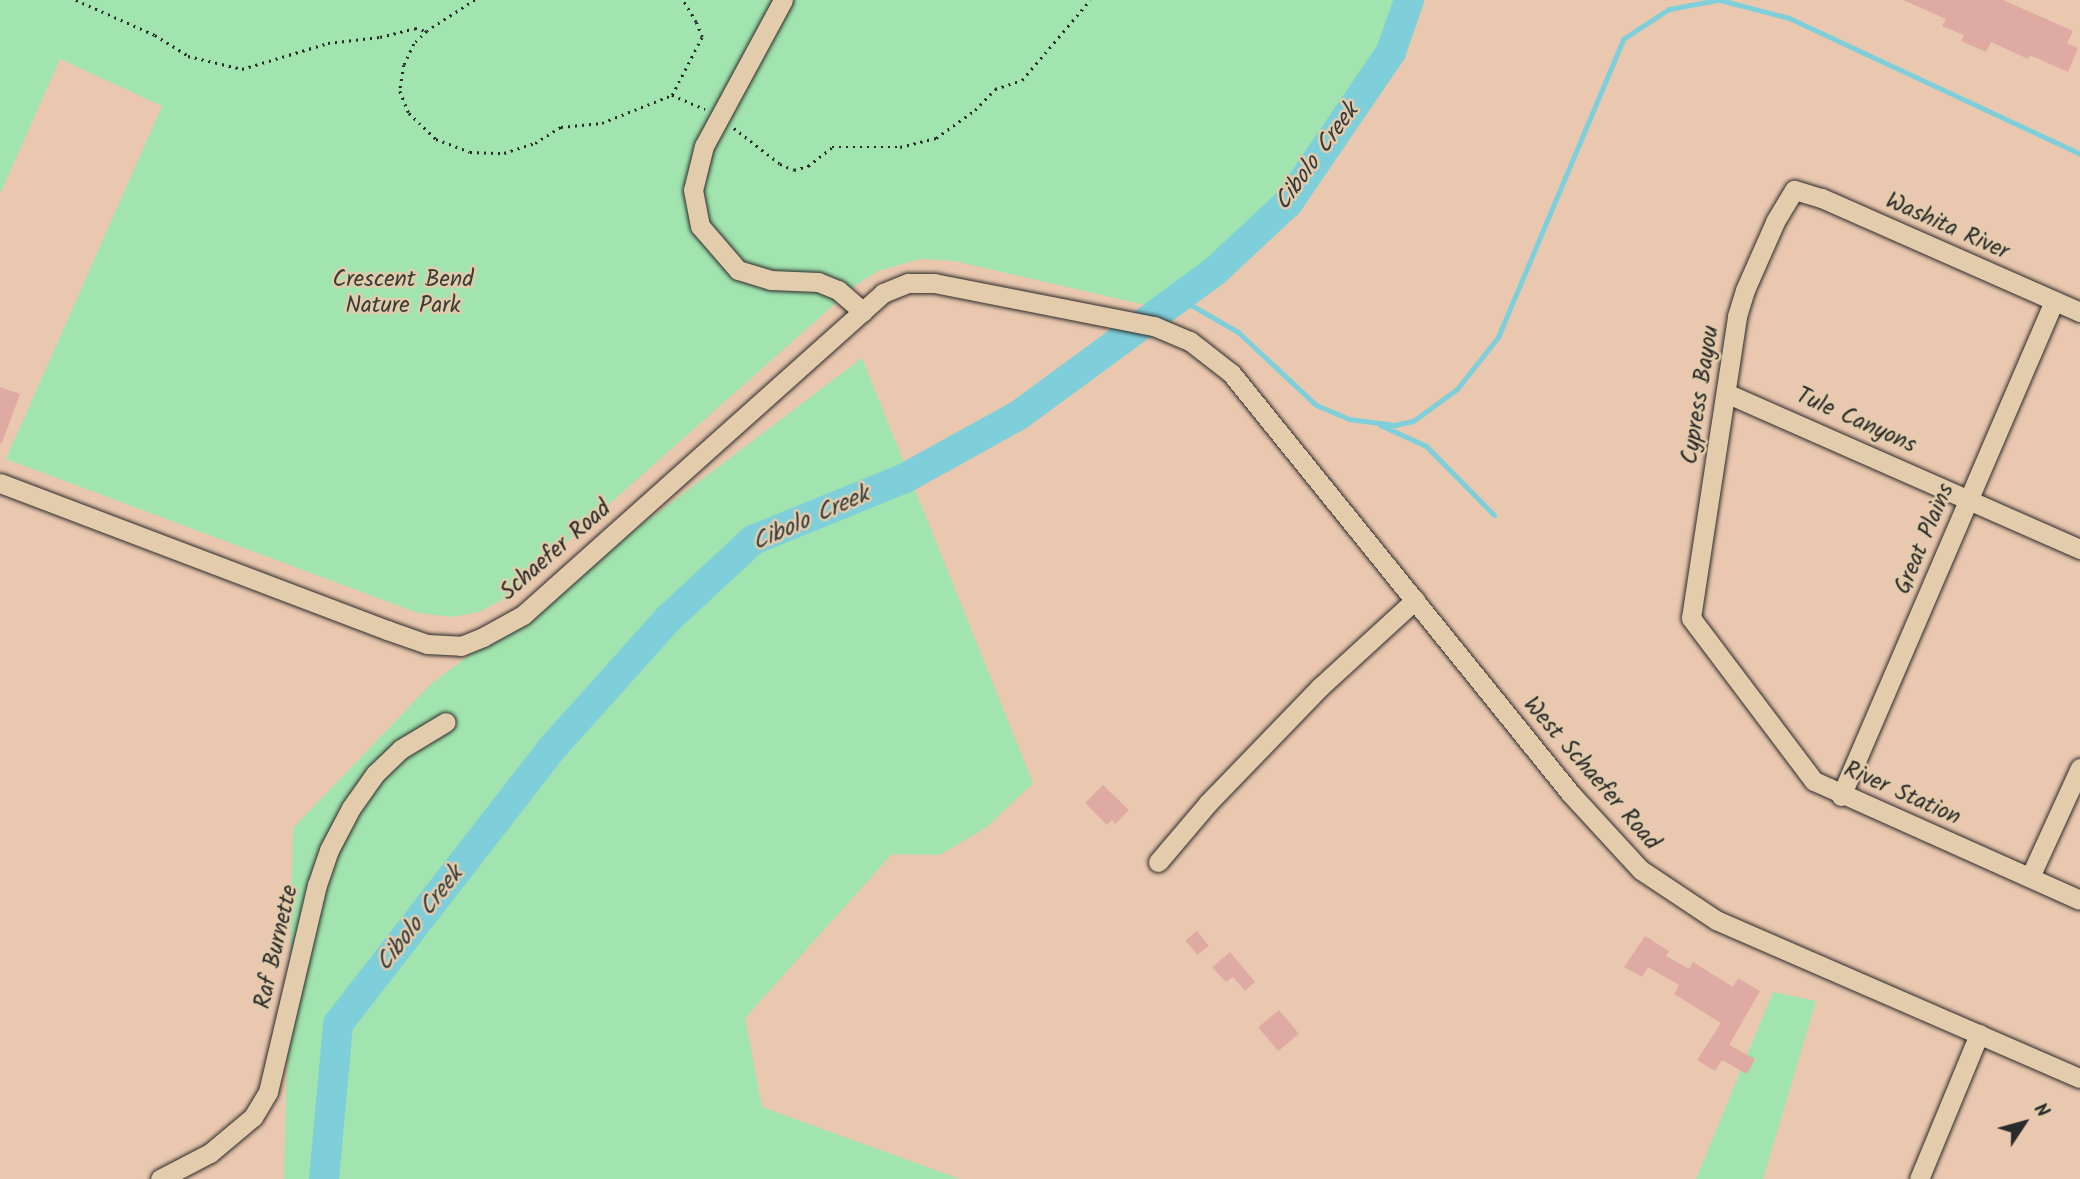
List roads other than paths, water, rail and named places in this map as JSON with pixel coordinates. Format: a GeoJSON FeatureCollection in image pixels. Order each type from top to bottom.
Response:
{"type":"FeatureCollection","features":[{"type":"Feature","properties":{"kind":"street"},"geometry":{"type":"LineString","coordinates":[[783,0],[704,146],[693,190],[700,226],[715,247],[738,270],[771,280],[818,282],[838,290],[863,312]]}},
{"type":"Feature","properties":{"kind":"street","name":"Washita River"},"geometry":{"type":"LineString","coordinates":[[1794,190],[1821,198],[2080,312]]}},
{"type":"Feature","properties":{"kind":"street","name":"Cypress Bayou"},"geometry":{"type":"LineString","coordinates":[[1691,618],[1745,290],[1775,222],[1794,190]]}},
{"type":"Feature","properties":{"kind":"street","name":"Schaefer Road"},"geometry":{"type":"LineString","coordinates":[[0,483],[387,630],[427,644],[461,646],[523,615],[883,293],[908,283],[934,283],[1154,326],[1190,341]]}},
{"type":"Feature","properties":{"kind":"street","name":"Great Plains"},"geometry":{"type":"LineString","coordinates":[[1841,796],[2054,301]]}},
{"type":"Feature","properties":{"kind":"street","name":"West Schaefer Road"},"geometry":{"type":"LineString","coordinates":[[1190,341],[1231,373],[1571,794],[1641,870],[1716,919],[2080,1078]]}},
{"type":"Feature","properties":{"kind":"street","name":"Tule Canyons"},"geometry":{"type":"LineString","coordinates":[[1726,393],[2080,549]]}},
{"type":"Feature","properties":{"kind":"street"},"geometry":{"type":"LineString","coordinates":[[1158,862],[1208,803],[1328,679],[1415,600]]}},
{"type":"Feature","properties":{"kind":"street","name":"River Station"},"geometry":{"type":"LineString","coordinates":[[1691,618],[1814,781],[1841,796],[2080,900]]}},
{"type":"Feature","properties":{"kind":"street","name":"Raf Burnette"},"geometry":{"type":"LineString","coordinates":[[160,1179],[210,1153],[253,1117],[268,1092],[317,885],[329,850],[351,808],[375,774],[401,749],[446,722]]}},
{"type":"Feature","properties":{"kind":"street"},"geometry":{"type":"LineString","coordinates":[[2029,877],[2080,768]]}},
{"type":"Feature","properties":{"kind":"street"},"geometry":{"type":"LineString","coordinates":[[1919,1179],[1979,1034]]}},
{"type":"Feature","properties":{"kind":"waterway","name":"Cibolo Creek"},"geometry":{"type":"LineString","coordinates":[[324,1179],[338,1024],[554,746],[669,618],[753,540],[905,478],[1019,415],[1215,271],[1288,203],[1391,52],[1409,0]]}},
{"type":"Feature","properties":{"kind":"waterway"},"geometry":{"type":"LineString","coordinates":[[1179,298],[1238,332],[1316,405],[1349,419],[1395,425],[1413,421],[1457,389],[1498,337],[1623,39],[1669,9],[1717,0]]}},
{"type":"Feature","properties":{"kind":"waterway"},"geometry":{"type":"LineString","coordinates":[[1720,0],[1789,18],[2080,154]]}},
{"type":"Feature","properties":{"kind":"waterway"},"geometry":{"type":"LineString","coordinates":[[1380,425],[1426,446],[1494,515]]}},
{"type":"Feature","properties":{"kind":"park label","name":"Crescent Bend Nature Park"},"geometry":{"type":"Point","coordinates":[403,293]}}]}
